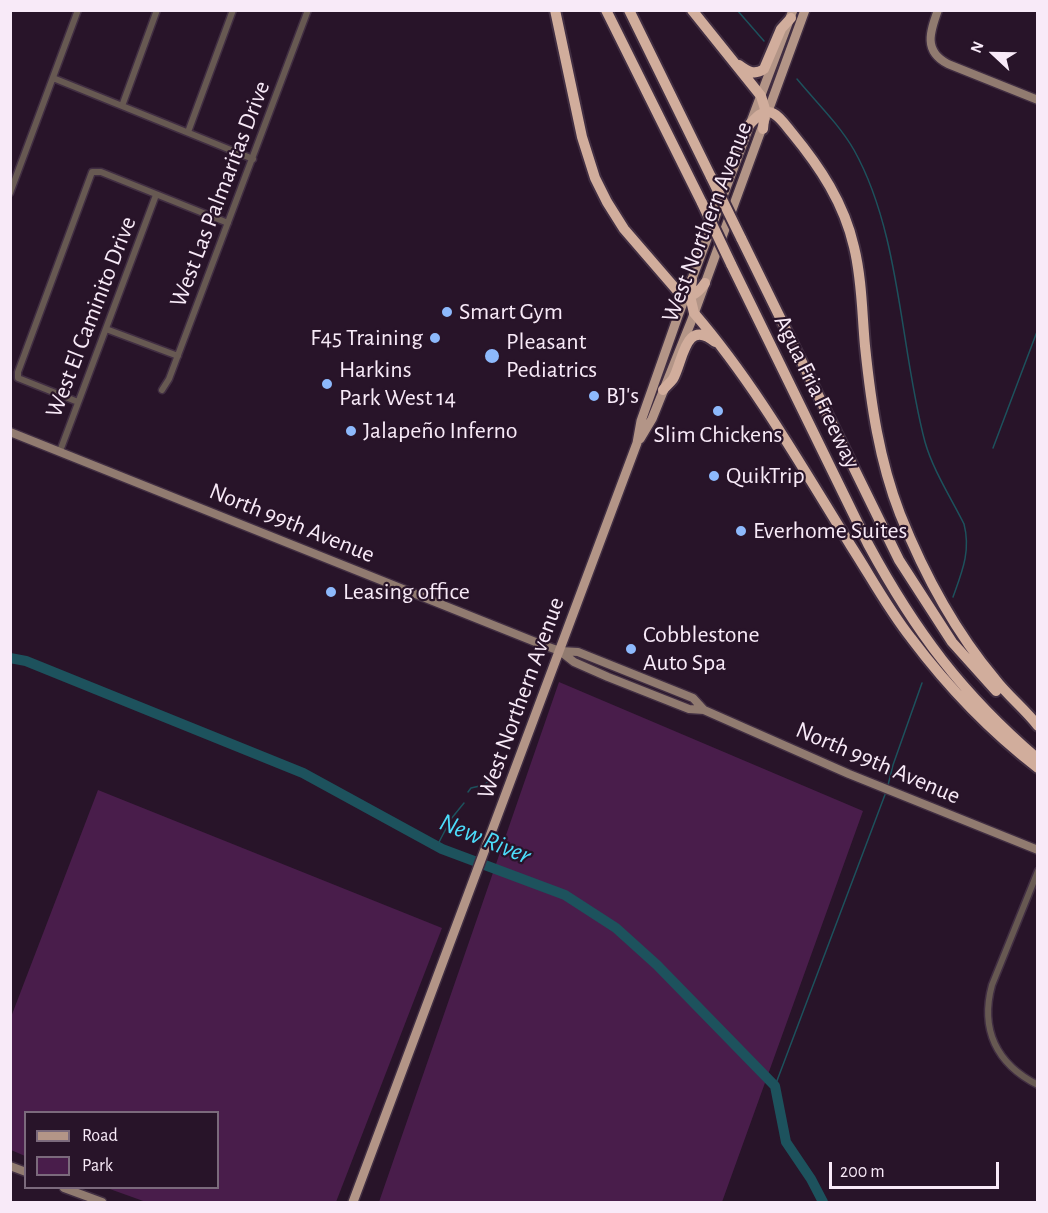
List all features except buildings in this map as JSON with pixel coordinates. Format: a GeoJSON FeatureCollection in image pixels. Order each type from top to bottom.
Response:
{"type":"FeatureCollection","features":[{"type":"Feature","properties":{"kind":"highway"},"geometry":{"type":"LineString","coordinates":[[555,10],[582,137],[600,188],[624,229],[678,293],[688,296],[698,292],[705,283]]}},
{"type":"Feature","properties":{"kind":"highway","name":"Agua Fria Freeway"},"geometry":{"type":"LineString","coordinates":[[606,10],[868,544],[892,588],[942,662],[967,692],[1038,759]]}},
{"type":"Feature","properties":{"kind":"highway","name":"Agua Fria Freeway"},"geometry":{"type":"LineString","coordinates":[[629,10],[899,560],[952,642],[1004,700],[1038,731]]}},
{"type":"Feature","properties":{"kind":"highway"},"geometry":{"type":"LineString","coordinates":[[692,10],[761,96],[767,112],[763,129]]}},
{"type":"Feature","properties":{"kind":"highway"},"geometry":{"type":"LineString","coordinates":[[733,60],[747,71],[760,72],[767,65],[782,29],[792,14]]}},
{"type":"Feature","properties":{"kind":"highway"},"geometry":{"type":"LineString","coordinates":[[750,124],[767,112]]}},
{"type":"Feature","properties":{"kind":"highway"},"geometry":{"type":"LineString","coordinates":[[767,112],[779,118],[823,173],[842,208],[855,249],[876,434],[893,494],[911,540],[933,587],[963,637],[994,679],[1038,726]]}},
{"type":"Feature","properties":{"kind":"highway"},"geometry":{"type":"LineString","coordinates":[[692,279],[688,296],[694,313],[764,406],[910,638],[947,683],[983,720],[1038,768]]}},
{"type":"Feature","properties":{"kind":"highway"},"geometry":{"type":"LineString","coordinates":[[663,390],[673,378],[691,338],[704,335],[718,345]]}},
{"type":"Feature","properties":{"kind":"main road","name":"West Northern Avenue"},"geometry":{"type":"LineString","coordinates":[[767,112],[805,10]]}},
{"type":"Feature","properties":{"kind":"main road"},"geometry":{"type":"LineString","coordinates":[[938,10],[930,38],[932,50],[937,57],[948,64],[1038,100]]}},
{"type":"Feature","properties":{"kind":"main road","name":"West Northern Avenue"},"geometry":{"type":"LineString","coordinates":[[692,279],[792,14]]}},
{"type":"Feature","properties":{"kind":"main road","name":"West Northern Avenue"},"geometry":{"type":"LineString","coordinates":[[637,443],[652,419],[763,129]]}},
{"type":"Feature","properties":{"kind":"main road","name":"West Northern Avenue"},"geometry":{"type":"LineString","coordinates":[[353,1203],[637,443],[641,421],[688,296]]}},
{"type":"Feature","properties":{"kind":"main road","name":"North 99th Avenue"},"geometry":{"type":"LineString","coordinates":[[10,432],[560,651],[574,662],[608,677],[689,709],[704,710],[874,784],[1038,850]]}},
{"type":"Feature","properties":{"kind":"main road"},"geometry":{"type":"LineString","coordinates":[[66,1189],[88,1200],[102,1203]]}},
{"type":"Feature","properties":{"kind":"street"},"geometry":{"type":"LineString","coordinates":[[10,193],[78,10]]}},
{"type":"Feature","properties":{"kind":"street"},"geometry":{"type":"LineString","coordinates":[[122,105],[157,10]]}},
{"type":"Feature","properties":{"kind":"street"},"geometry":{"type":"LineString","coordinates":[[188,132],[233,10]]}},
{"type":"Feature","properties":{"kind":"street","name":"West Las Palmaritas Drive"},"geometry":{"type":"LineString","coordinates":[[162,390],[169,380],[308,10]]}},
{"type":"Feature","properties":{"kind":"street"},"geometry":{"type":"LineString","coordinates":[[53,78],[253,159]]}},
{"type":"Feature","properties":{"kind":"street"},"geometry":{"type":"LineString","coordinates":[[78,402],[18,378],[18,372],[92,172],[100,172],[228,223]]}},
{"type":"Feature","properties":{"kind":"street","name":"West El Caminito Drive"},"geometry":{"type":"LineString","coordinates":[[60,451],[156,195]]}},
{"type":"Feature","properties":{"kind":"street"},"geometry":{"type":"LineString","coordinates":[[106,329],[178,356]]}},
{"type":"Feature","properties":{"kind":"street"},"geometry":{"type":"LineString","coordinates":[[1038,871],[992,985],[987,1015],[992,1039],[1003,1057],[1012,1069],[1038,1085]]}},
{"type":"Feature","properties":{"kind":"green space"},"geometry":{"type":"Polygon","coordinates":[[[559,682],[863,811],[722,1202],[379,1202],[559,682]]]}},
{"type":"Feature","properties":{"kind":"green space"},"geometry":{"type":"Polygon","coordinates":[[[98,790],[442,928],[336,1202],[146,1202],[110,1189],[219,1189],[219,1111],[24,1111],[24,1156],[11,1150],[11,1017],[98,790]]]}},
{"type":"Feature","properties":{"kind":"waterway"},"geometry":{"type":"LineString","coordinates":[[737,10],[764,41]]}},
{"type":"Feature","properties":{"kind":"waterway"},"geometry":{"type":"LineString","coordinates":[[797,79],[848,140],[870,183],[881,218],[891,255],[925,442],[937,473],[964,524],[966,534],[966,552],[953,597]]}},
{"type":"Feature","properties":{"kind":"waterway"},"geometry":{"type":"LineString","coordinates":[[993,448],[1038,329]]}},
{"type":"Feature","properties":{"kind":"waterway","name":"New River"},"geometry":{"type":"LineString","coordinates":[[10,658],[26,661],[303,773],[442,849],[565,895],[616,928],[657,965],[775,1086],[786,1142],[811,1179],[823,1202]]}},
{"type":"Feature","properties":{"kind":"waterway"},"geometry":{"type":"LineString","coordinates":[[888,785],[922,683]]}},
{"type":"Feature","properties":{"kind":"waterway"},"geometry":{"type":"LineString","coordinates":[[468,792],[471,788],[484,785],[494,777]]}},
{"type":"Feature","properties":{"kind":"waterway"},"geometry":{"type":"LineString","coordinates":[[775,1086],[886,792]]}},
{"type":"Feature","properties":{"kind":"waterway"},"geometry":{"type":"LineString","coordinates":[[437,846],[451,819],[464,803]]}},
{"type":"Feature","properties":{"kind":"place","name":"Smart Gym"},"geometry":{"type":"Point","coordinates":[447,312]}},
{"type":"Feature","properties":{"kind":"place","name":"F45 Training"},"geometry":{"type":"Point","coordinates":[435,338]}},
{"type":"Feature","properties":{"kind":"place","name":"Pleasant Pediatrics"},"geometry":{"type":"Point","coordinates":[492,356]}},
{"type":"Feature","properties":{"kind":"place","name":"Harkins Park West 14"},"geometry":{"type":"Point","coordinates":[327,384]}},
{"type":"Feature","properties":{"kind":"place","name":"BJ's"},"geometry":{"type":"Point","coordinates":[594,396]}},
{"type":"Feature","properties":{"kind":"place","name":"Slim Chickens"},"geometry":{"type":"Point","coordinates":[718,411]}},
{"type":"Feature","properties":{"kind":"place","name":"Jalapeño Inferno"},"geometry":{"type":"Point","coordinates":[351,431]}},
{"type":"Feature","properties":{"kind":"place","name":"QuikTrip"},"geometry":{"type":"Point","coordinates":[714,476]}},
{"type":"Feature","properties":{"kind":"place","name":"Everhome Suites"},"geometry":{"type":"Point","coordinates":[741,531]}},
{"type":"Feature","properties":{"kind":"place","name":"Leasing office"},"geometry":{"type":"Point","coordinates":[331,592]}},
{"type":"Feature","properties":{"kind":"place","name":"Cobblestone Auto Spa"},"geometry":{"type":"Point","coordinates":[631,649]}}]}
